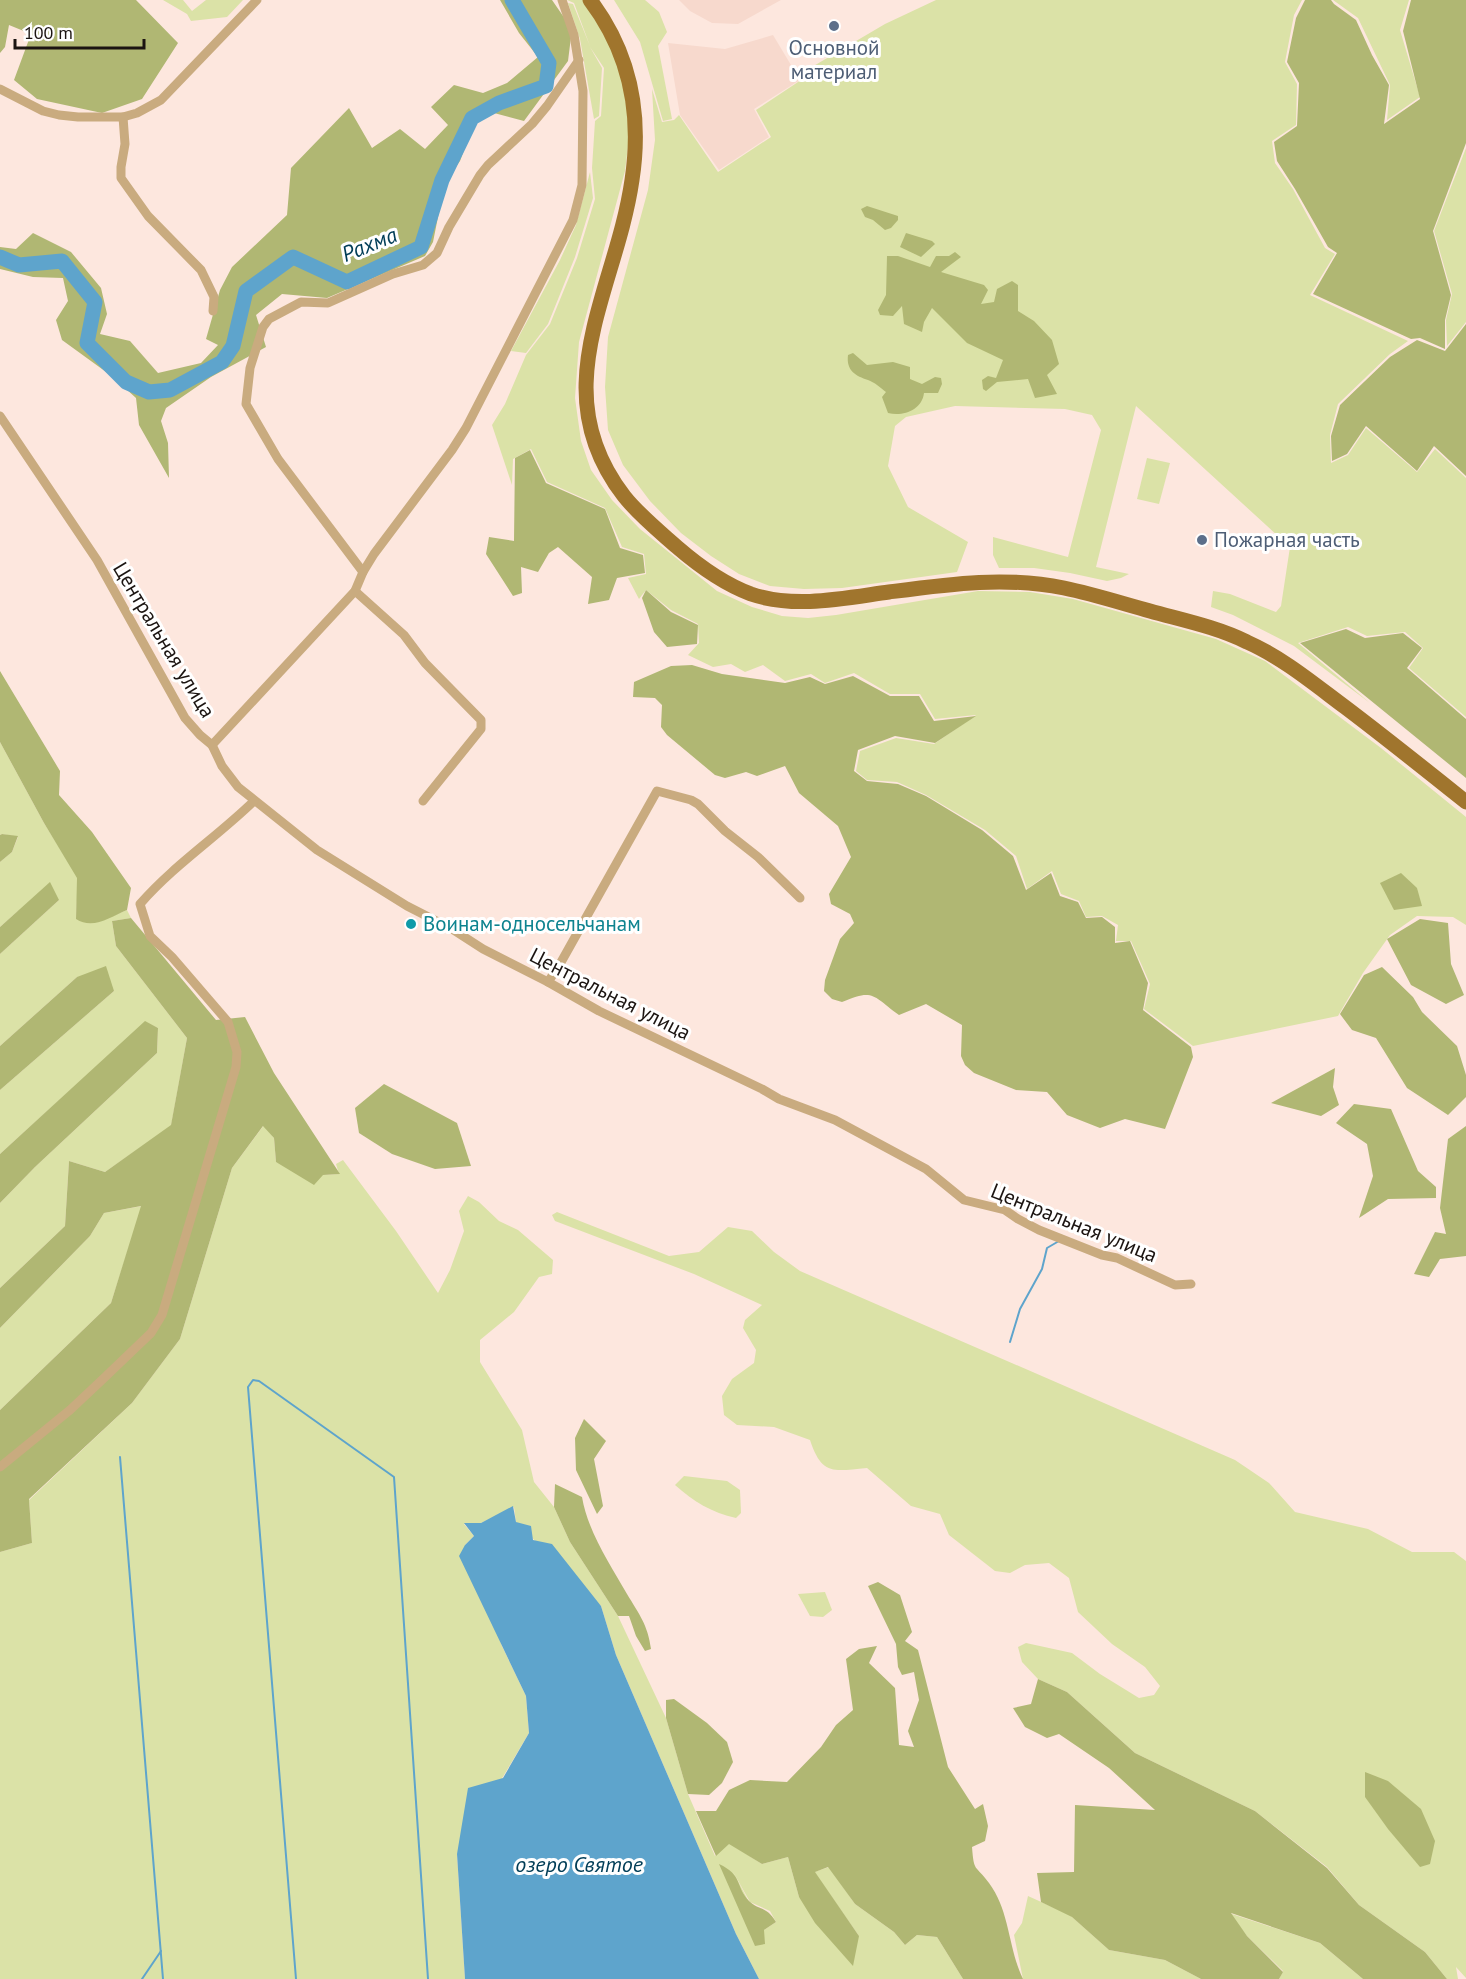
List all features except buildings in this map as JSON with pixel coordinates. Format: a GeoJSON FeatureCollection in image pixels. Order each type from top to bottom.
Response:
{"type":"FeatureCollection","features":[{"type":"Feature","properties":{"kind":"main road"},"geometry":{"type":"LineString","coordinates":[[590,0],[610,31],[627,68],[634,105],[635,153],[632,183],[598,306],[587,363],[588,417],[600,457],[612,479],[626,498],[660,532],[711,573],[750,593],[767,598],[813,601],[956,583],[1010,581],[1067,588],[1219,631],[1246,641],[1301,675],[1466,802]]}},
{"type":"Feature","properties":{"kind":"street"},"geometry":{"type":"LineString","coordinates":[[0,89],[43,111],[59,115],[123,117],[148,109],[161,100],[258,0]]}},
{"type":"Feature","properties":{"kind":"street"},"geometry":{"type":"LineString","coordinates":[[212,745],[356,591],[363,572],[374,554],[466,428],[573,220],[582,185],[584,162],[583,91],[574,35],[562,0]]}},
{"type":"Feature","properties":{"kind":"street"},"geometry":{"type":"LineString","coordinates":[[363,572],[278,459],[246,404],[250,368],[263,327],[270,319],[301,302],[328,303],[393,274],[423,264],[437,253],[449,227],[480,175],[532,124],[579,60]]}},
{"type":"Feature","properties":{"kind":"street"},"geometry":{"type":"LineString","coordinates":[[123,117],[125,144],[120,167],[121,178],[148,216],[201,270],[214,297],[213,311]]}},
{"type":"Feature","properties":{"kind":"street","name":"Центральная улица"},"geometry":{"type":"LineString","coordinates":[[0,416],[97,560],[185,718],[212,745],[222,766],[238,787],[317,850],[407,906],[598,1011],[779,1099],[835,1119],[926,1169],[964,1200],[1005,1210],[1040,1230],[1102,1255],[1117,1258],[1175,1285],[1191,1284]]}},
{"type":"Feature","properties":{"kind":"street"},"geometry":{"type":"LineString","coordinates":[[356,591],[404,635],[425,663],[481,720],[481,729],[423,801]]}},
{"type":"Feature","properties":{"kind":"street"},"geometry":{"type":"LineString","coordinates":[[548,982],[657,791],[698,804],[800,898]]}},
{"type":"Feature","properties":{"kind":"street"},"geometry":{"type":"LineString","coordinates":[[0,1467],[70,1410],[151,1333],[162,1315],[236,1067],[237,1052],[228,1022],[172,957],[150,936],[140,904],[182,861],[254,801]]}},
{"type":"Feature","properties":{"kind":"shaded area"},"geometry":{"type":"Polygon","coordinates":[[[679,0],[781,0],[738,24],[712,23],[690,11],[679,0]]]}},
{"type":"Feature","properties":{"kind":"shaded area"},"geometry":{"type":"Polygon","coordinates":[[[773,35],[800,80],[754,109],[769,137],[719,170],[680,115],[668,43],[725,49],[773,35]]]}},
{"type":"Feature","properties":{"kind":"green space"},"geometry":{"type":"Polygon","coordinates":[[[0,0],[136,0],[178,43],[142,99],[102,113],[37,99],[14,80],[31,34],[9,25],[5,47],[0,53],[0,0]]]}},
{"type":"Feature","properties":{"kind":"green space"},"geometry":{"type":"Polygon","coordinates":[[[163,0],[183,0],[192,11],[206,0],[243,0],[227,17],[191,21],[187,14],[163,0]]]}},
{"type":"Feature","properties":{"kind":"green space"},"geometry":{"type":"Polygon","coordinates":[[[500,0],[552,0],[572,29],[568,61],[524,121],[479,109],[460,161],[445,182],[433,242],[425,256],[327,298],[282,294],[256,315],[266,347],[211,377],[166,408],[161,421],[168,443],[169,478],[139,425],[136,398],[113,377],[62,340],[56,320],[68,301],[63,278],[33,277],[0,269],[0,247],[16,249],[33,233],[71,252],[101,288],[107,314],[100,334],[130,341],[158,373],[201,363],[218,345],[206,339],[220,290],[232,267],[287,215],[291,168],[349,108],[372,148],[400,129],[425,149],[448,125],[431,107],[454,85],[483,93],[507,83],[538,57],[519,33],[500,0]]]}},
{"type":"Feature","properties":{"kind":"green space"},"geometry":{"type":"Polygon","coordinates":[[[567,0],[584,0],[620,62],[630,130],[625,171],[579,342],[575,398],[581,441],[591,470],[612,500],[640,529],[717,591],[752,607],[782,616],[808,618],[836,615],[978,591],[1030,592],[1073,599],[1216,639],[1265,661],[1381,748],[1466,817],[1466,925],[1453,917],[1417,916],[1390,935],[1363,973],[1338,1016],[1193,1046],[1144,1009],[1150,984],[1131,941],[1116,941],[1118,925],[1102,916],[1086,917],[1079,901],[1061,894],[1052,871],[1027,889],[1016,856],[985,830],[926,795],[897,782],[867,780],[856,771],[860,751],[896,738],[934,744],[976,715],[935,719],[920,694],[890,694],[854,673],[825,683],[811,674],[785,681],[763,665],[745,672],[731,664],[713,667],[688,655],[699,643],[698,624],[671,610],[646,590],[639,599],[628,578],[646,574],[644,554],[622,547],[605,508],[547,482],[531,449],[513,459],[512,485],[492,425],[505,404],[526,355],[550,324],[577,258],[595,199],[592,168],[595,121],[601,116],[604,68],[590,47],[602,68],[599,116],[594,119],[580,39],[568,3],[573,4],[590,46],[574,3],[567,0]]]}},
{"type":"Feature","properties":{"kind":"green space"},"geometry":{"type":"Polygon","coordinates":[[[614,0],[645,0],[659,12],[667,32],[658,46],[672,119],[663,121],[640,42],[614,0]]]}},
{"type":"Feature","properties":{"kind":"green space"},"geometry":{"type":"Polygon","coordinates":[[[936,0],[1302,0],[1294,15],[1285,62],[1297,84],[1296,125],[1272,141],[1275,163],[1293,189],[1325,248],[1335,254],[1310,295],[1408,341],[1390,354],[1338,404],[1330,435],[1331,463],[1348,455],[1366,428],[1417,472],[1435,449],[1466,478],[1466,717],[1409,668],[1423,648],[1405,632],[1367,636],[1348,627],[1298,643],[1370,703],[1294,646],[1233,615],[1211,607],[1213,591],[1230,594],[1276,612],[1281,606],[1290,547],[1136,406],[1096,567],[1129,574],[1107,581],[1034,568],[999,568],[993,555],[993,537],[1068,557],[1101,430],[1092,415],[1065,409],[955,406],[906,417],[895,426],[888,466],[908,507],[968,542],[957,572],[842,588],[804,589],[770,586],[739,574],[681,533],[650,501],[623,465],[608,430],[605,387],[608,337],[648,190],[655,140],[652,89],[662,122],[674,120],[679,115],[718,172],[771,137],[756,110],[801,80],[800,74],[885,24],[936,0]]]}},
{"type":"Feature","properties":{"kind":"green space"},"geometry":{"type":"Polygon","coordinates":[[[1305,0],[1331,0],[1356,20],[1389,85],[1384,124],[1420,99],[1403,31],[1411,0],[1466,0],[1466,143],[1433,231],[1451,295],[1445,320],[1445,349],[1420,338],[1411,339],[1313,294],[1337,253],[1328,247],[1277,161],[1274,142],[1297,126],[1299,83],[1287,62],[1296,18],[1305,0]]]}},
{"type":"Feature","properties":{"kind":"green space"},"geometry":{"type":"Polygon","coordinates":[[[1333,0],[1409,0],[1400,30],[1420,97],[1387,120],[1390,85],[1358,18],[1333,0]]]}},
{"type":"Feature","properties":{"kind":"green space"},"geometry":{"type":"Polygon","coordinates":[[[1466,148],[1466,322],[1447,346],[1446,320],[1452,294],[1434,231],[1466,148]]]}},
{"type":"Feature","properties":{"kind":"green space"},"geometry":{"type":"Polygon","coordinates":[[[590,172],[593,198],[575,257],[548,324],[526,353],[511,351],[560,260],[576,225],[590,172]]]}},
{"type":"Feature","properties":{"kind":"green space"},"geometry":{"type":"Polygon","coordinates":[[[867,206],[898,216],[898,220],[891,228],[885,230],[873,220],[865,217],[861,209],[867,206]]]}},
{"type":"Feature","properties":{"kind":"green space"},"geometry":{"type":"Polygon","coordinates":[[[906,233],[935,244],[921,257],[900,247],[906,233]]]}},
{"type":"Feature","properties":{"kind":"green space"},"geometry":{"type":"Polygon","coordinates":[[[955,252],[961,257],[941,272],[984,285],[988,290],[981,304],[994,302],[997,289],[1012,281],[1018,285],[1018,311],[1034,321],[1052,340],[1059,364],[1047,375],[1057,394],[1035,398],[1028,379],[997,382],[986,391],[983,389],[982,380],[988,376],[996,378],[1003,360],[967,343],[932,308],[924,322],[922,332],[904,324],[902,306],[893,316],[880,315],[878,310],[886,295],[887,256],[898,256],[930,267],[936,256],[949,256],[955,252]]]}},
{"type":"Feature","properties":{"kind":"green space"},"geometry":{"type":"Polygon","coordinates":[[[1466,324],[1466,476],[1434,446],[1417,471],[1366,426],[1347,454],[1332,461],[1331,436],[1340,405],[1390,357],[1417,340],[1445,351],[1466,324]]]}},
{"type":"Feature","properties":{"kind":"green space"},"geometry":{"type":"Polygon","coordinates":[[[853,353],[867,365],[893,362],[910,367],[910,379],[922,384],[935,377],[941,378],[942,384],[938,393],[924,393],[920,404],[911,411],[900,414],[888,413],[882,397],[886,392],[873,382],[856,375],[850,369],[848,355],[853,353]]]}},
{"type":"Feature","properties":{"kind":"green space"},"geometry":{"type":"Polygon","coordinates":[[[530,450],[546,483],[605,509],[620,548],[643,555],[645,573],[617,578],[609,600],[588,604],[592,577],[558,547],[549,553],[538,572],[521,567],[522,593],[513,596],[486,554],[489,537],[514,541],[515,458],[530,450]]]}},
{"type":"Feature","properties":{"kind":"green space"},"geometry":{"type":"Polygon","coordinates":[[[1147,458],[1170,463],[1159,504],[1137,499],[1147,458]]]}},
{"type":"Feature","properties":{"kind":"green space"},"geometry":{"type":"Polygon","coordinates":[[[646,590],[671,612],[698,625],[697,644],[667,647],[654,632],[642,598],[646,590]]]}},
{"type":"Feature","properties":{"kind":"green space"},"geometry":{"type":"Polygon","coordinates":[[[1346,629],[1365,638],[1403,633],[1422,648],[1407,668],[1466,719],[1466,778],[1300,643],[1346,629]]]}},
{"type":"Feature","properties":{"kind":"green space"},"geometry":{"type":"Polygon","coordinates":[[[692,665],[722,674],[785,683],[810,677],[825,684],[853,676],[890,696],[919,696],[934,721],[976,716],[935,743],[895,736],[858,750],[854,771],[867,781],[898,784],[926,796],[982,830],[1013,856],[1026,890],[1051,873],[1060,896],[1078,902],[1086,918],[1102,917],[1115,927],[1115,943],[1130,941],[1148,983],[1143,1010],[1191,1047],[1193,1057],[1165,1129],[1125,1119],[1100,1128],[1067,1115],[1047,1092],[1016,1090],[974,1073],[965,1065],[961,1056],[962,1025],[926,1004],[899,1015],[873,996],[861,995],[842,1002],[832,999],[824,991],[825,980],[840,939],[854,923],[850,914],[831,904],[829,894],[851,857],[838,826],[799,793],[785,766],[757,776],[746,772],[725,778],[715,775],[667,735],[661,727],[662,705],[655,698],[633,697],[634,682],[671,666],[692,665]]]}},
{"type":"Feature","properties":{"kind":"green space"},"geometry":{"type":"Polygon","coordinates":[[[0,671],[60,771],[59,795],[92,832],[131,888],[127,910],[95,923],[76,919],[77,878],[0,742],[0,671]]]}},
{"type":"Feature","properties":{"kind":"green space"},"geometry":{"type":"Polygon","coordinates":[[[0,742],[44,823],[78,878],[76,919],[98,922],[127,910],[131,918],[112,921],[116,946],[187,1038],[171,1126],[105,1172],[69,1161],[65,1226],[0,1288],[0,1203],[35,1167],[157,1053],[158,1028],[145,1022],[0,1154],[0,1090],[114,991],[77,977],[0,1046],[0,954],[59,900],[18,911],[0,927],[0,862],[12,852],[18,837],[0,835],[0,742]]]}},
{"type":"Feature","properties":{"kind":"green space"},"geometry":{"type":"Polygon","coordinates":[[[0,835],[18,836],[12,852],[0,862],[0,835]]]}},
{"type":"Feature","properties":{"kind":"green space"},"geometry":{"type":"Polygon","coordinates":[[[1401,873],[1417,888],[1422,906],[1394,910],[1380,883],[1401,873]]]}},
{"type":"Feature","properties":{"kind":"green space"},"geometry":{"type":"Polygon","coordinates":[[[50,882],[59,900],[0,954],[0,927],[50,882]]]}},
{"type":"Feature","properties":{"kind":"green space"},"geometry":{"type":"Polygon","coordinates":[[[131,918],[216,1020],[245,1017],[274,1073],[340,1174],[323,1175],[314,1185],[276,1162],[274,1138],[263,1126],[232,1168],[180,1339],[132,1403],[29,1499],[32,1543],[0,1552],[0,1410],[111,1303],[141,1206],[104,1213],[90,1236],[0,1328],[0,1288],[65,1226],[69,1161],[105,1172],[171,1125],[187,1038],[116,946],[112,921],[131,918]]]}},
{"type":"Feature","properties":{"kind":"green space"},"geometry":{"type":"Polygon","coordinates":[[[1420,919],[1448,923],[1451,964],[1464,995],[1446,1004],[1411,985],[1387,939],[1420,919]]]}},
{"type":"Feature","properties":{"kind":"green space"},"geometry":{"type":"Polygon","coordinates":[[[106,966],[114,991],[0,1090],[0,1046],[77,977],[106,966]]]}},
{"type":"Feature","properties":{"kind":"green space"},"geometry":{"type":"Polygon","coordinates":[[[1382,967],[1413,997],[1422,1012],[1457,1046],[1466,1075],[1466,1097],[1448,1115],[1407,1088],[1376,1038],[1352,1030],[1340,1014],[1364,975],[1382,967]]]}},
{"type":"Feature","properties":{"kind":"green space"},"geometry":{"type":"Polygon","coordinates":[[[145,1021],[158,1028],[157,1053],[35,1167],[0,1203],[0,1154],[145,1021]]]}},
{"type":"Feature","properties":{"kind":"green space"},"geometry":{"type":"Polygon","coordinates":[[[1335,1068],[1333,1087],[1339,1105],[1321,1116],[1271,1103],[1335,1068]]]}},
{"type":"Feature","properties":{"kind":"green space"},"geometry":{"type":"Polygon","coordinates":[[[384,1084],[457,1123],[471,1166],[435,1169],[392,1154],[359,1133],[355,1108],[384,1084]]]}},
{"type":"Feature","properties":{"kind":"green space"},"geometry":{"type":"Polygon","coordinates":[[[1354,1104],[1391,1109],[1418,1171],[1436,1187],[1436,1198],[1388,1199],[1359,1218],[1373,1176],[1367,1144],[1336,1123],[1354,1104]]]}},
{"type":"Feature","properties":{"kind":"green space"},"geometry":{"type":"Polygon","coordinates":[[[264,1125],[274,1138],[276,1162],[323,1175],[339,1174],[336,1164],[343,1160],[396,1231],[438,1293],[450,1270],[464,1231],[459,1211],[468,1196],[479,1202],[499,1221],[518,1230],[553,1260],[552,1274],[539,1277],[514,1312],[480,1340],[480,1362],[522,1430],[534,1482],[554,1507],[570,1542],[618,1616],[666,1718],[688,1794],[715,1856],[729,1843],[762,1864],[788,1857],[799,1897],[859,1936],[814,1872],[829,1867],[855,1904],[894,1932],[905,1945],[917,1935],[937,1937],[963,1979],[759,1979],[736,1934],[616,1655],[601,1606],[516,1522],[514,1507],[481,1523],[464,1524],[474,1536],[465,1545],[502,1646],[526,1696],[529,1733],[457,1854],[465,1979],[0,1979],[0,1552],[32,1543],[29,1500],[132,1403],[180,1339],[232,1168],[264,1125]],[[732,1870],[764,1930],[776,1922],[770,1911],[750,1902],[732,1870]]]}},
{"type":"Feature","properties":{"kind":"green space"},"geometry":{"type":"Polygon","coordinates":[[[1466,1126],[1466,1256],[1440,1259],[1429,1277],[1414,1274],[1435,1232],[1446,1234],[1440,1208],[1448,1139],[1466,1126]]]}},
{"type":"Feature","properties":{"kind":"green space"},"geometry":{"type":"Polygon","coordinates":[[[142,1206],[111,1303],[0,1410],[0,1328],[90,1236],[104,1213],[142,1206]]]}},
{"type":"Feature","properties":{"kind":"green space"},"geometry":{"type":"Polygon","coordinates":[[[557,1212],[669,1256],[699,1252],[728,1227],[752,1231],[774,1252],[800,1271],[1235,1460],[1269,1483],[1295,1512],[1368,1529],[1412,1552],[1454,1552],[1466,1561],[1466,1978],[1456,1967],[1458,1979],[1447,1979],[1425,1952],[1359,1905],[1327,1867],[1255,1811],[1135,1753],[1067,1692],[1038,1679],[1022,1662],[1018,1647],[1026,1643],[1072,1653],[1100,1674],[1139,1698],[1154,1695],[1160,1686],[1145,1667],[1112,1644],[1078,1612],[1069,1578],[1049,1563],[1025,1565],[1010,1573],[995,1571],[949,1535],[940,1514],[911,1506],[867,1468],[830,1469],[819,1460],[810,1440],[774,1427],[737,1425],[724,1415],[722,1396],[732,1379],[754,1363],[756,1350],[743,1328],[745,1320],[762,1305],[694,1274],[555,1221],[552,1215],[557,1212]]]}},
{"type":"Feature","properties":{"kind":"green space"},"geometry":{"type":"Polygon","coordinates":[[[584,1419],[606,1441],[594,1459],[603,1506],[597,1514],[576,1470],[575,1438],[584,1419]]]}},
{"type":"Feature","properties":{"kind":"green space"},"geometry":{"type":"Polygon","coordinates":[[[684,1476],[727,1481],[740,1490],[741,1513],[736,1518],[727,1516],[696,1501],[675,1485],[684,1476]]]}},
{"type":"Feature","properties":{"kind":"green space"},"geometry":{"type":"Polygon","coordinates":[[[555,1484],[582,1497],[594,1535],[642,1620],[648,1633],[651,1649],[645,1651],[636,1636],[629,1616],[618,1616],[570,1542],[554,1507],[555,1484]]]}},
{"type":"Feature","properties":{"kind":"green space"},"geometry":{"type":"Polygon","coordinates":[[[878,1582],[900,1595],[912,1632],[905,1641],[918,1650],[948,1767],[975,1809],[983,1804],[988,1826],[985,1841],[972,1847],[974,1861],[976,1868],[989,1883],[1001,1905],[1023,1979],[963,1979],[937,1937],[917,1935],[905,1945],[894,1932],[855,1904],[828,1867],[815,1872],[859,1936],[853,1966],[815,1923],[799,1897],[788,1857],[762,1864],[729,1844],[716,1856],[696,1811],[716,1811],[729,1790],[750,1780],[787,1782],[821,1747],[836,1725],[853,1710],[846,1659],[859,1649],[877,1646],[869,1663],[895,1688],[899,1745],[914,1747],[908,1731],[919,1700],[914,1672],[902,1675],[898,1667],[896,1644],[868,1586],[878,1582]]]}},
{"type":"Feature","properties":{"kind":"green space"},"geometry":{"type":"Polygon","coordinates":[[[825,1592],[832,1610],[823,1617],[810,1616],[798,1594],[825,1592]]]}},
{"type":"Feature","properties":{"kind":"green space"},"geometry":{"type":"Polygon","coordinates":[[[1038,1679],[1067,1692],[1135,1753],[1255,1811],[1327,1868],[1359,1905],[1425,1952],[1447,1979],[1363,1979],[1320,1943],[1231,1913],[1247,1936],[1283,1972],[1279,1979],[1201,1979],[1165,1960],[1109,1950],[1072,1917],[1041,1902],[1037,1873],[1074,1872],[1075,1805],[1155,1810],[1109,1768],[1059,1734],[1047,1738],[1025,1727],[1013,1708],[1031,1704],[1038,1679]]]}},
{"type":"Feature","properties":{"kind":"green space"},"geometry":{"type":"Polygon","coordinates":[[[674,1699],[707,1723],[727,1742],[733,1762],[722,1783],[709,1795],[688,1794],[666,1718],[666,1700],[674,1699]]]}},
{"type":"Feature","properties":{"kind":"green space"},"geometry":{"type":"Polygon","coordinates":[[[1365,1772],[1388,1781],[1421,1809],[1435,1841],[1430,1864],[1420,1867],[1365,1797],[1365,1772]]]}},
{"type":"Feature","properties":{"kind":"green space"},"geometry":{"type":"Polygon","coordinates":[[[719,1864],[732,1872],[749,1901],[769,1913],[776,1922],[764,1930],[765,1944],[755,1946],[719,1864]]]}},
{"type":"Feature","properties":{"kind":"green space"},"geometry":{"type":"Polygon","coordinates":[[[1028,1896],[1070,1915],[1109,1950],[1165,1960],[1201,1979],[1023,1979],[1014,1935],[1022,1923],[1028,1896]]]}},
{"type":"Feature","properties":{"kind":"green space"},"geometry":{"type":"Polygon","coordinates":[[[1229,1913],[1320,1943],[1363,1979],[1279,1979],[1283,1971],[1247,1936],[1229,1913]]]}},
{"type":"Feature","properties":{"kind":"water","name":"озеро Святое"},"geometry":{"type":"Polygon","coordinates":[[[513,1506],[516,1522],[531,1526],[533,1540],[552,1544],[601,1606],[616,1655],[736,1934],[759,1979],[465,1979],[457,1854],[468,1788],[503,1778],[529,1733],[526,1696],[459,1556],[474,1536],[464,1523],[481,1523],[513,1506]]]}},
{"type":"Feature","properties":{"kind":"waterway","name":"Рахма"},"geometry":{"type":"LineString","coordinates":[[0,257],[19,265],[62,261],[95,302],[87,343],[126,382],[149,392],[170,390],[222,362],[233,346],[246,291],[293,257],[347,282],[421,247],[442,180],[472,118],[499,103],[546,86],[549,63],[512,0]]}},
{"type":"Feature","properties":{"kind":"waterway"},"geometry":{"type":"LineString","coordinates":[[1010,1342],[1020,1309],[1042,1269],[1047,1248],[1059,1241]]}},
{"type":"Feature","properties":{"kind":"waterway"},"geometry":{"type":"LineString","coordinates":[[296,1979],[248,1387],[253,1380],[259,1381],[394,1477],[428,1979]]}},
{"type":"Feature","properties":{"kind":"waterway"},"geometry":{"type":"LineString","coordinates":[[120,1457],[163,1979]]}},
{"type":"Feature","properties":{"kind":"waterway"},"geometry":{"type":"LineString","coordinates":[[142,1979],[161,1951]]}},
{"type":"Feature","properties":{"kind":"place","name":"Основной материал"},"geometry":{"type":"Point","coordinates":[834,26]}},
{"type":"Feature","properties":{"kind":"place","name":"Пожарная часть"},"geometry":{"type":"Point","coordinates":[1202,540]}},
{"type":"Feature","properties":{"kind":"place","name":"Воинам-односельчанам"},"geometry":{"type":"Point","coordinates":[411,924]}}]}
